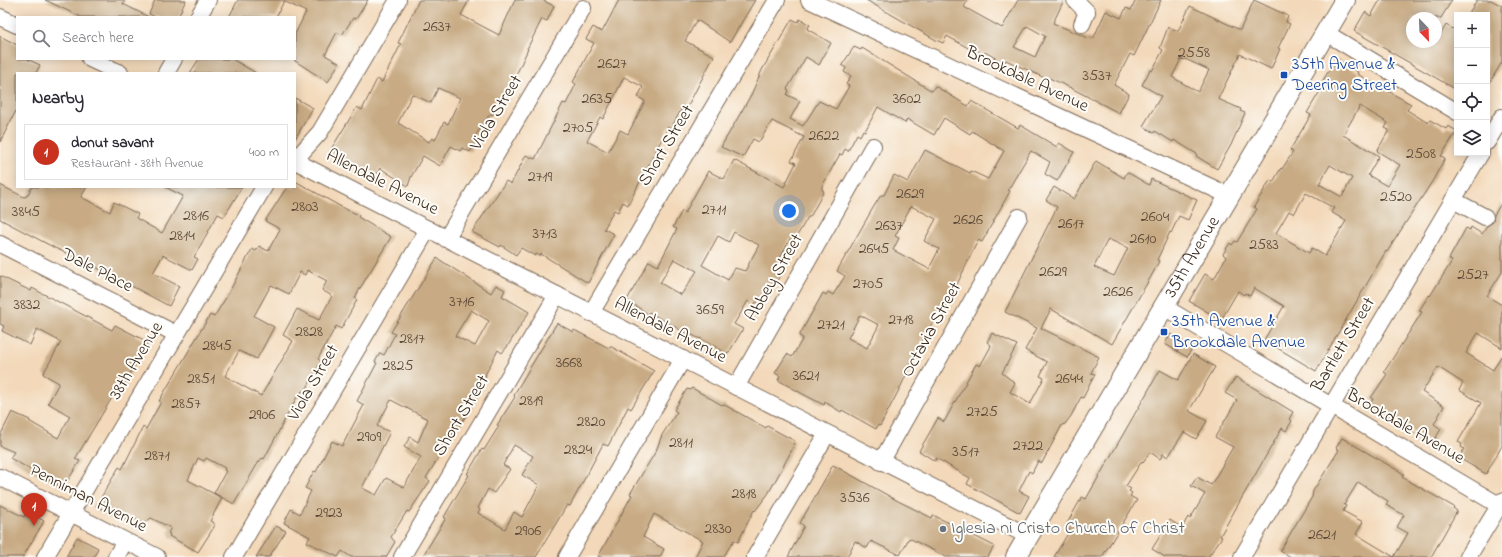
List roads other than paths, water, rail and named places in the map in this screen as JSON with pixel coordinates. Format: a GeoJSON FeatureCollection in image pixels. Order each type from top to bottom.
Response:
{"type":"FeatureCollection","features":[{"type":"Feature","properties":{"kind":"main road","name":"35th Avenue"},"geometry":{"type":"LineString","coordinates":[[1016,557],[1345,0]]}},
{"type":"Feature","properties":{"kind":"street"},"geometry":{"type":"LineString","coordinates":[[199,16],[208,0]]}},
{"type":"Feature","properties":{"kind":"street"},"geometry":{"type":"LineString","coordinates":[[296,159],[320,132],[398,0]]}},
{"type":"Feature","properties":{"kind":"street","name":"Short Street"},"geometry":{"type":"LineString","coordinates":[[591,313],[777,0]]}},
{"type":"Feature","properties":{"kind":"street","name":"Brookdale Avenue"},"geometry":{"type":"LineString","coordinates":[[808,0],[1230,196]]}},
{"type":"Feature","properties":{"kind":"street"},"geometry":{"type":"LineString","coordinates":[[1075,0],[1087,12],[1082,24]]}},
{"type":"Feature","properties":{"kind":"street","name":"Viola Street"},"geometry":{"type":"LineString","coordinates":[[446,239],[583,8]]}},
{"type":"Feature","properties":{"kind":"street"},"geometry":{"type":"LineString","coordinates":[[0,17],[16,25]]}},
{"type":"Feature","properties":{"kind":"street"},"geometry":{"type":"LineString","coordinates":[[1326,33],[1454,110]]}},
{"type":"Feature","properties":{"kind":"street"},"geometry":{"type":"LineString","coordinates":[[92,60],[118,72]]}},
{"type":"Feature","properties":{"kind":"street"},"geometry":{"type":"LineString","coordinates":[[167,72],[173,60]]}},
{"type":"Feature","properties":{"kind":"street"},"geometry":{"type":"LineString","coordinates":[[1492,136],[1502,117]]}},
{"type":"Feature","properties":{"kind":"street","name":"Abbey Street"},"geometry":{"type":"LineString","coordinates":[[736,388],[873,146]]}},
{"type":"Feature","properties":{"kind":"street","name":"Bartlett Street"},"geometry":{"type":"LineString","coordinates":[[1242,557],[1479,156]]}},
{"type":"Feature","properties":{"kind":"street","name":"Allendale Avenue"},"geometry":{"type":"LineString","coordinates":[[296,161],[446,239],[683,359],[736,388],[1028,536]]}},
{"type":"Feature","properties":{"kind":"street","name":"38th Avenue"},"geometry":{"type":"LineString","coordinates":[[44,557],[263,188]]}},
{"type":"Feature","properties":{"kind":"street"},"geometry":{"type":"LineString","coordinates":[[1453,200],[1485,217]]}},
{"type":"Feature","properties":{"kind":"street","name":"Octavia Street"},"geometry":{"type":"LineString","coordinates":[[881,462],[1019,217]]}},
{"type":"Feature","properties":{"kind":"street","name":"Viola Street"},"geometry":{"type":"LineString","coordinates":[[234,557],[428,229]]}},
{"type":"Feature","properties":{"kind":"street","name":"Dale Place"},"geometry":{"type":"LineString","coordinates":[[0,244],[176,334]]}},
{"type":"Feature","properties":{"kind":"street","name":"Short Street"},"geometry":{"type":"LineString","coordinates":[[402,557],[557,295]]}},
{"type":"Feature","properties":{"kind":"street","name":"Brookdale Avenue"},"geometry":{"type":"LineString","coordinates":[[1164,307],[1331,407],[1501,504]]}},
{"type":"Feature","properties":{"kind":"street"},"geometry":{"type":"LineString","coordinates":[[567,557],[683,359]]}},
{"type":"Feature","properties":{"kind":"street"},"geometry":{"type":"LineString","coordinates":[[755,557],[827,434]]}},
{"type":"Feature","properties":{"kind":"street","name":"Penniman Avenue"},"geometry":{"type":"LineString","coordinates":[[0,477],[157,557]]}},
{"type":"Feature","properties":{"kind":"street"},"geometry":{"type":"LineString","coordinates":[[1468,557],[1501,504]]}},
{"type":"Feature","properties":{"kind":"street"},"geometry":{"type":"LineString","coordinates":[[116,557],[126,540]]}},
{"type":"Feature","properties":{"kind":"place","name":"35th Avenue & Deering Street"},"geometry":{"type":"Point","coordinates":[1284,75]}},
{"type":"Feature","properties":{"kind":"place","name":"35th Avenue & Brookdale Avenue"},"geometry":{"type":"Point","coordinates":[1164,332]}},
{"type":"Feature","properties":{"kind":"place","name":"donut savant"},"geometry":{"type":"Point","coordinates":[34,526]}},
{"type":"Feature","properties":{"kind":"place","name":"Iglesia ni Cristo Church of Christ"},"geometry":{"type":"Point","coordinates":[943,529]}}]}
